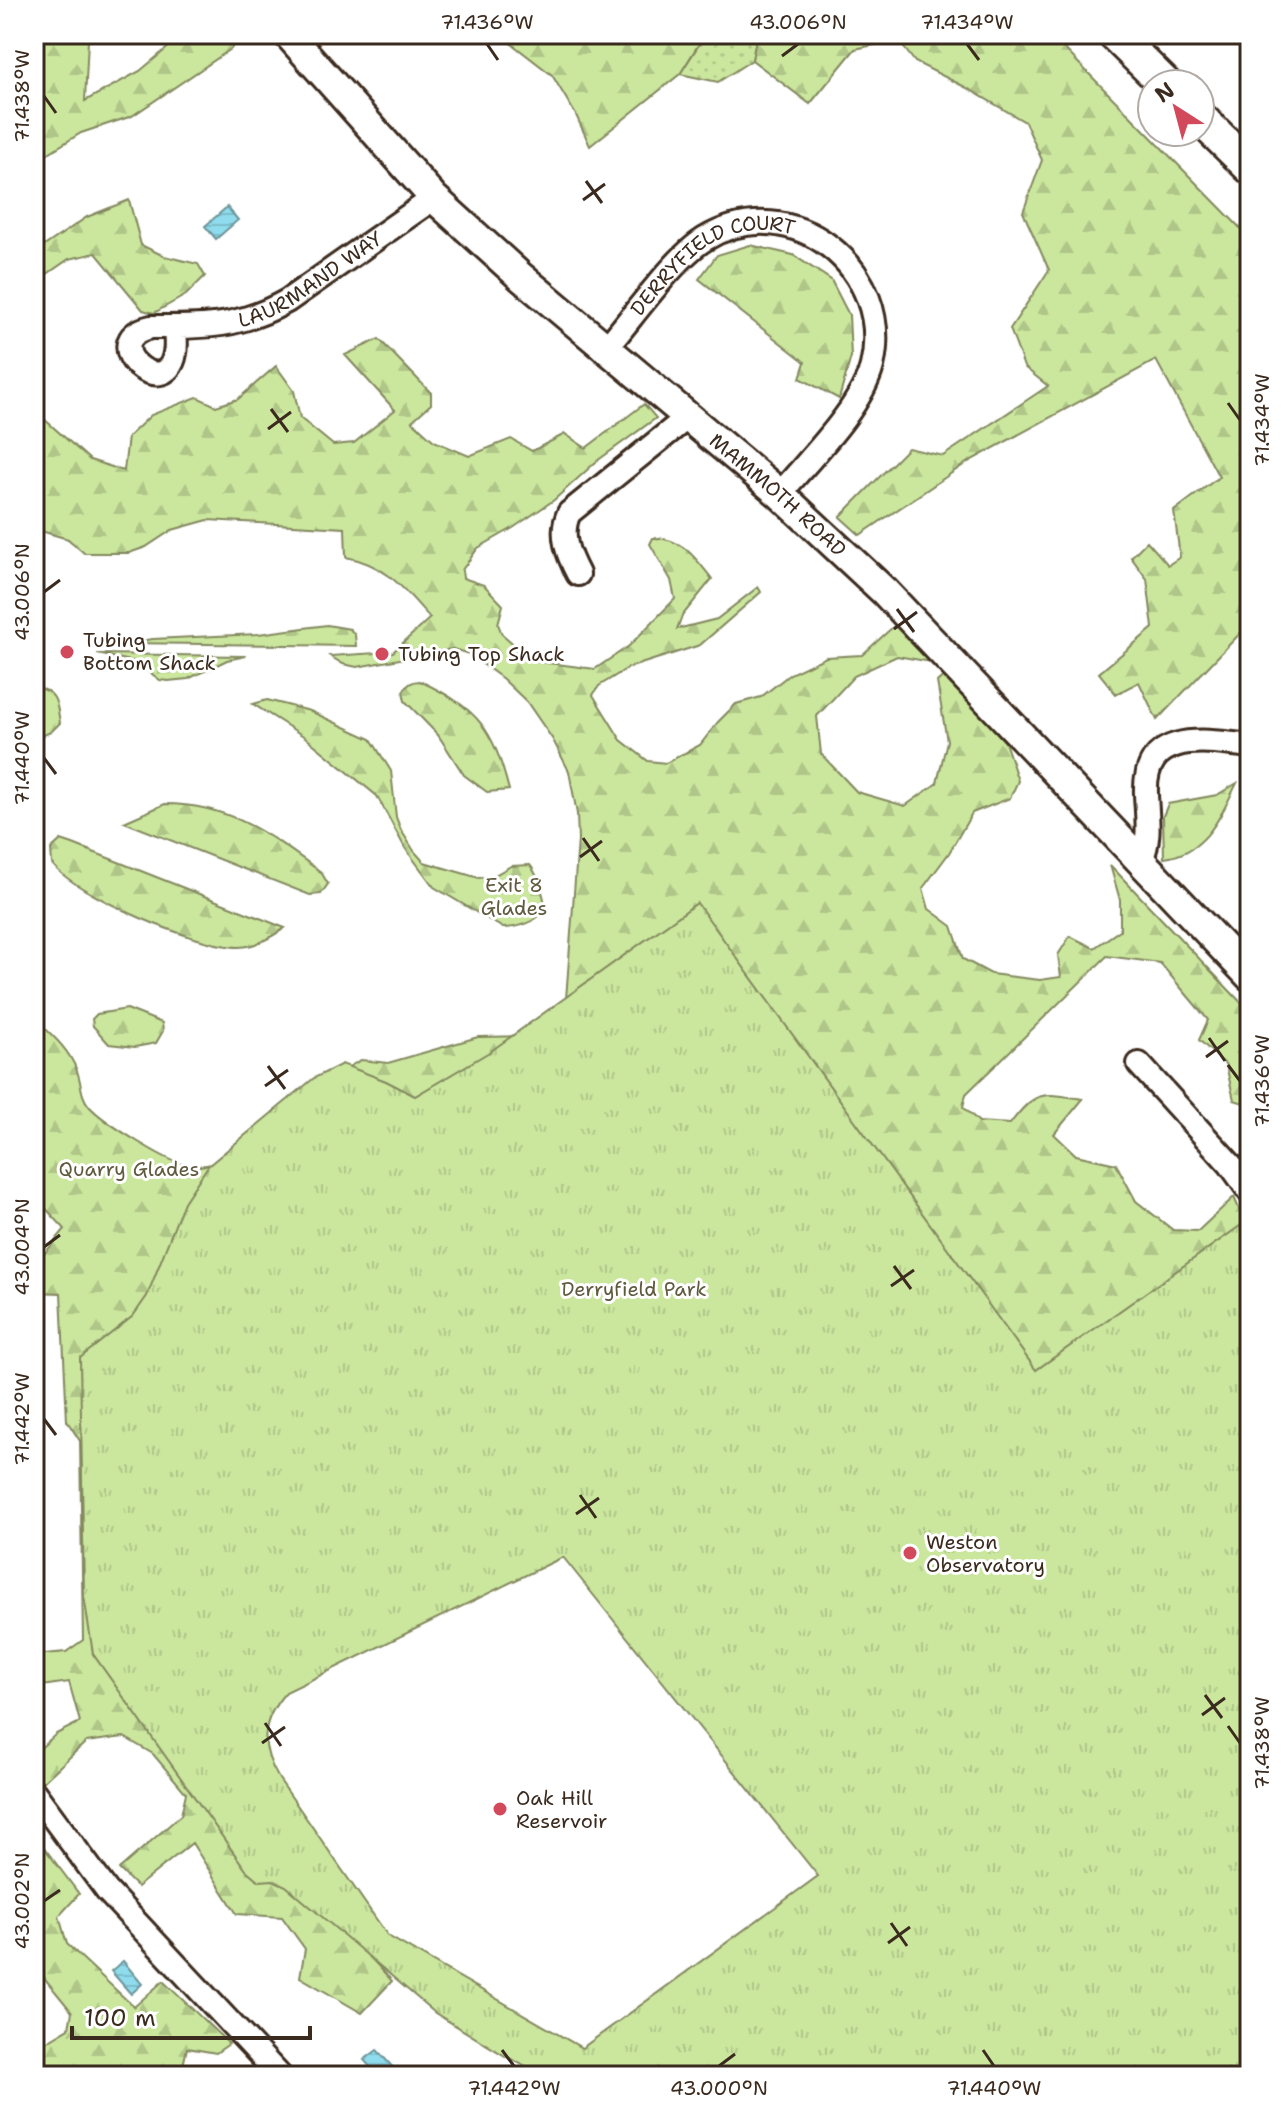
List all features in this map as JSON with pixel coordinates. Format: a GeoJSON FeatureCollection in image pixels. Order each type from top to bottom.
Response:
{"type":"FeatureCollection","features":[{"type":"Feature","properties":{"kind":"highway"},"geometry":{"type":"LineString","coordinates":[[1114,34],[1149,68]]}},
{"type":"Feature","properties":{"kind":"highway"},"geometry":{"type":"LineString","coordinates":[[1216,134],[1250,167]]}},
{"type":"Feature","properties":{"kind":"main road","name":"MAMMOTH ROAD"},"geometry":{"type":"LineString","coordinates":[[288,34],[434,198],[521,277],[689,416],[844,552],[918,625],[1250,976]]}},
{"type":"Feature","properties":{"kind":"street","name":"LAURMAND WAY"},"geometry":{"type":"LineString","coordinates":[[175,327],[224,326],[268,312],[434,198]]}},
{"type":"Feature","properties":{"kind":"street","name":"DERRYFIELD COURT"},"geometry":{"type":"LineString","coordinates":[[607,347],[689,251],[721,231],[748,224],[775,224],[810,234],[837,251],[855,272],[868,300],[875,335],[871,368],[853,406],[780,494]]}},
{"type":"Feature","properties":{"kind":"street"},"geometry":{"type":"LineString","coordinates":[[578,574],[564,538],[564,524],[569,513],[689,416]]}},
{"type":"Feature","properties":{"kind":"street"},"geometry":{"type":"LineString","coordinates":[[1141,861],[1150,833],[1146,779],[1159,755],[1173,745],[1190,741],[1250,746]]}},
{"type":"Feature","properties":{"kind":"street"},"geometry":{"type":"LineString","coordinates":[[1139,1064],[1230,1164],[1250,1192]]}},
{"type":"Feature","properties":{"kind":"street"},"geometry":{"type":"LineString","coordinates":[[34,1792],[107,1891],[280,2076]]}},
{"type":"Feature","properties":{"kind":"green space"},"geometry":{"type":"Polygon","coordinates":[[[34,34],[83,34],[88,40],[85,101],[140,71],[184,34],[240,34],[231,49],[132,116],[81,133],[34,162],[34,34]]]}},
{"type":"Feature","properties":{"kind":"green space"},"geometry":{"type":"Polygon","coordinates":[[[499,34],[695,34],[700,42],[680,74],[590,146],[552,75],[499,34]]]}},
{"type":"Feature","properties":{"kind":"green space"},"geometry":{"type":"Polygon","coordinates":[[[695,34],[757,34],[752,60],[718,82],[680,74],[700,43],[695,34]]]}},
{"type":"Feature","properties":{"kind":"green space"},"geometry":{"type":"Polygon","coordinates":[[[757,34],[1050,34],[1136,122],[1136,148],[1162,148],[1250,238],[1250,623],[1157,720],[1139,682],[1116,694],[1099,673],[1153,628],[1147,579],[1131,557],[1147,541],[1168,565],[1180,557],[1174,511],[1219,477],[1156,360],[968,462],[860,535],[840,517],[908,448],[943,456],[1048,386],[1024,367],[1010,329],[1049,270],[1023,212],[1042,160],[1025,122],[915,62],[898,40],[855,49],[810,104],[752,60],[757,34]]]}},
{"type":"Feature","properties":{"kind":"green space"},"geometry":{"type":"Polygon","coordinates":[[[129,200],[141,245],[164,256],[198,264],[205,276],[186,295],[154,313],[143,310],[96,253],[69,259],[34,283],[34,253],[87,217],[129,200]]]}},
{"type":"Feature","properties":{"kind":"green space"},"geometry":{"type":"Polygon","coordinates":[[[750,245],[793,255],[831,280],[849,315],[851,357],[839,399],[800,378],[805,362],[699,279],[717,255],[750,245]]]}},
{"type":"Feature","properties":{"kind":"green space","name":"Derryfield Park"},"geometry":{"type":"Polygon","coordinates":[[[379,339],[431,393],[431,404],[412,421],[434,441],[469,456],[511,439],[532,451],[565,434],[586,448],[644,404],[656,418],[597,461],[554,500],[478,548],[462,570],[463,578],[484,585],[503,605],[498,624],[502,634],[533,661],[595,669],[629,646],[675,599],[671,580],[650,544],[653,538],[680,545],[712,579],[682,616],[677,629],[717,619],[758,587],[761,592],[700,645],[628,668],[599,686],[593,695],[621,740],[648,761],[666,763],[700,745],[736,704],[761,697],[790,674],[826,657],[862,655],[895,625],[937,663],[897,656],[854,676],[817,716],[821,754],[857,792],[905,806],[937,783],[947,741],[937,682],[946,674],[1005,742],[1018,781],[1010,798],[972,813],[949,853],[923,888],[929,909],[952,926],[963,959],[991,974],[1040,980],[1061,977],[1058,955],[1070,936],[1094,948],[1120,930],[1120,900],[1110,865],[1250,1012],[1250,1105],[1234,1100],[1226,1065],[1199,1040],[1208,1020],[1160,963],[1107,956],[966,1094],[963,1107],[979,1122],[1010,1124],[1027,1104],[1041,1096],[1083,1099],[1054,1134],[1076,1155],[1116,1164],[1136,1201],[1173,1230],[1198,1231],[1234,1197],[1250,1235],[1250,1533],[561,1534],[287,1672],[239,1732],[322,1905],[392,1981],[362,2013],[300,1977],[305,1949],[282,1917],[237,1914],[192,1843],[137,1887],[119,1869],[181,1815],[186,1793],[153,1754],[124,1737],[86,1742],[43,1782],[34,1770],[34,1754],[56,1734],[80,1722],[69,1682],[34,1687],[34,1655],[66,1652],[83,1640],[80,1441],[67,1421],[61,1293],[34,1292],[34,1266],[65,1229],[34,1196],[34,1018],[69,1056],[77,1071],[84,1098],[96,1113],[150,1149],[176,1162],[195,1166],[222,1161],[320,1083],[361,1060],[388,1063],[478,1037],[526,1036],[564,1025],[578,840],[569,771],[553,740],[527,702],[503,679],[469,654],[453,649],[357,667],[343,664],[330,656],[393,652],[430,618],[393,579],[373,566],[346,557],[345,528],[208,520],[172,530],[146,547],[129,553],[84,553],[68,539],[34,529],[34,410],[90,460],[124,471],[128,437],[151,415],[197,397],[216,406],[238,399],[276,366],[294,391],[300,418],[333,445],[354,443],[395,410],[345,355],[379,339]]]}},
{"type":"Feature","properties":{"kind":"green space"},"geometry":{"type":"Polygon","coordinates":[[[327,625],[350,629],[355,635],[356,646],[124,643],[258,634],[327,625]]]}},
{"type":"Feature","properties":{"kind":"green space"},"geometry":{"type":"Polygon","coordinates":[[[97,654],[246,656],[227,660],[188,679],[168,681],[160,680],[136,662],[97,654]]]}},
{"type":"Feature","properties":{"kind":"green space"},"geometry":{"type":"Polygon","coordinates":[[[420,681],[457,701],[481,723],[497,751],[509,790],[487,792],[464,775],[438,735],[405,701],[403,691],[410,683],[420,681]]]}},
{"type":"Feature","properties":{"kind":"green space"},"geometry":{"type":"Polygon","coordinates":[[[34,687],[52,694],[60,723],[51,732],[34,739],[34,687]]]}},
{"type":"Feature","properties":{"kind":"green space","name":"Exit 8 Glades"},"geometry":{"type":"Polygon","coordinates":[[[267,700],[310,711],[371,739],[391,771],[396,817],[401,830],[424,862],[479,878],[493,876],[511,866],[530,865],[544,899],[541,914],[526,923],[503,928],[434,887],[405,848],[377,796],[305,737],[253,704],[267,700]]]}},
{"type":"Feature","properties":{"kind":"green space"},"geometry":{"type":"Polygon","coordinates":[[[1237,783],[1218,820],[1201,841],[1178,855],[1164,858],[1163,816],[1168,804],[1217,795],[1237,783]]]}},
{"type":"Feature","properties":{"kind":"green space"},"geometry":{"type":"Polygon","coordinates":[[[165,804],[210,810],[249,824],[321,872],[328,884],[321,894],[310,895],[124,822],[165,804]]]}},
{"type":"Feature","properties":{"kind":"green space"},"geometry":{"type":"Polygon","coordinates":[[[61,840],[285,928],[257,943],[239,947],[196,939],[140,918],[86,890],[52,864],[51,849],[61,840]]]}},
{"type":"Feature","properties":{"kind":"green space","name":"Derryfield Park"},"geometry":{"type":"Polygon","coordinates":[[[697,903],[1036,1370],[1250,1219],[1250,2076],[545,2076],[435,2013],[286,1886],[273,1880],[259,1881],[246,1870],[93,1654],[84,1596],[80,1358],[133,1316],[147,1296],[184,1202],[208,1166],[314,1078],[342,1064],[415,1096],[491,1051],[697,903]],[[563,1557],[286,1692],[268,1723],[268,1755],[279,1779],[388,1936],[582,2048],[818,1876],[563,1557]]]}},
{"type":"Feature","properties":{"kind":"green space"},"geometry":{"type":"Polygon","coordinates":[[[127,1009],[162,1023],[163,1031],[156,1043],[135,1047],[109,1044],[93,1026],[92,1019],[97,1014],[127,1009]]]}},
{"type":"Feature","properties":{"kind":"green space"},"geometry":{"type":"Polygon","coordinates":[[[34,1834],[79,1894],[59,1916],[67,1944],[134,2007],[163,1981],[229,2044],[216,2053],[187,2048],[182,2070],[184,2076],[34,2076],[34,2049],[69,2028],[72,2012],[37,1969],[34,1970],[34,1834]]]}},
{"type":"Feature","properties":{"kind":"water"},"geometry":{"type":"Polygon","coordinates":[[[227,207],[238,220],[216,239],[205,226],[227,207]]]}},
{"type":"Feature","properties":{"kind":"water"},"geometry":{"type":"Polygon","coordinates":[[[123,1961],[142,1984],[131,1994],[111,1971],[123,1961]]]}},
{"type":"Feature","properties":{"kind":"water"},"geometry":{"type":"Polygon","coordinates":[[[377,2050],[397,2072],[392,2076],[378,2076],[364,2060],[377,2050]]]}},
{"type":"Feature","properties":{"kind":"place","name":"Tubing Bottom Shack"},"geometry":{"type":"Point","coordinates":[67,652]}},
{"type":"Feature","properties":{"kind":"place","name":"Tubing Top Shack"},"geometry":{"type":"Point","coordinates":[382,654]}},
{"type":"Feature","properties":{"kind":"place","name":"Weston Observatory"},"geometry":{"type":"Point","coordinates":[910,1553]}},
{"type":"Feature","properties":{"kind":"place","name":"Oak Hill Reservoir"},"geometry":{"type":"Point","coordinates":[500,1809]}},
{"type":"Feature","properties":{"kind":"park label","name":"Quarry Glades"},"geometry":{"type":"Point","coordinates":[129,1169]}}]}
